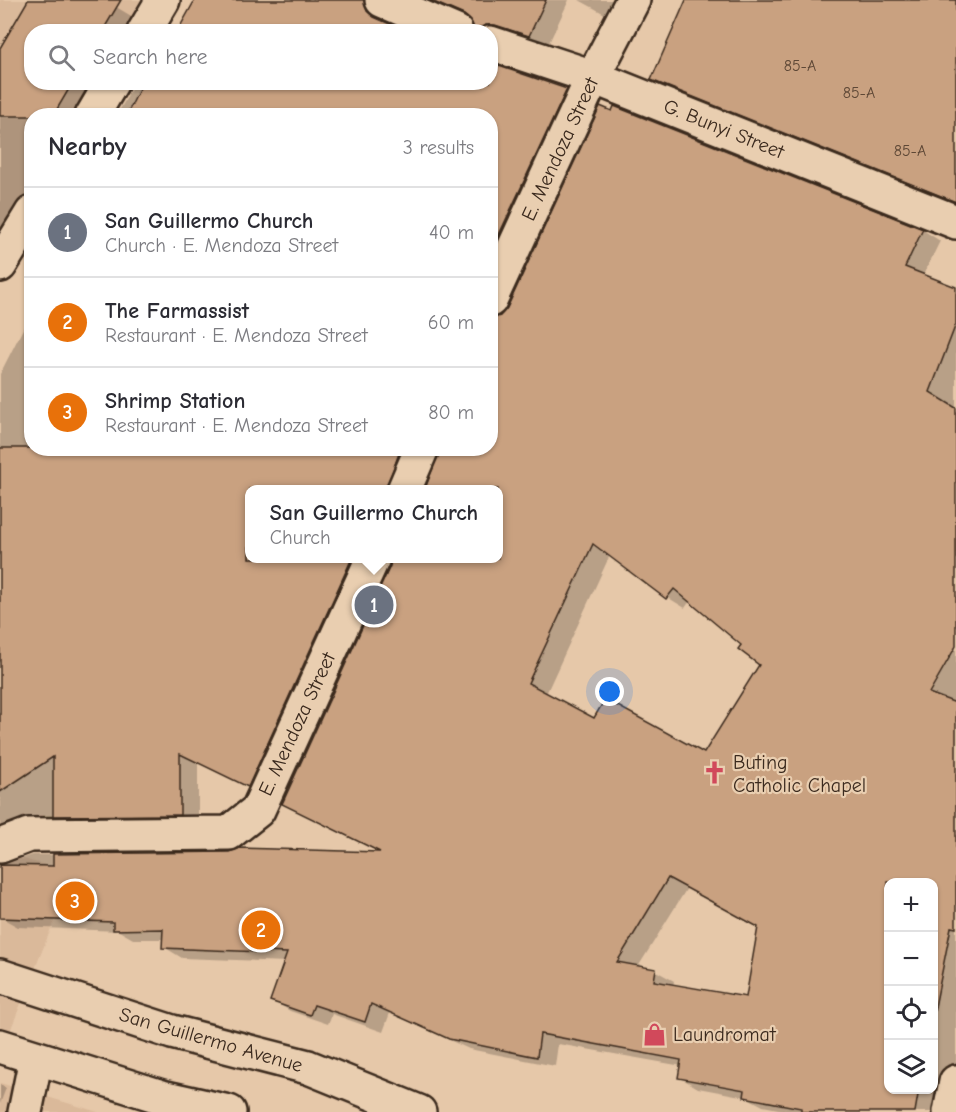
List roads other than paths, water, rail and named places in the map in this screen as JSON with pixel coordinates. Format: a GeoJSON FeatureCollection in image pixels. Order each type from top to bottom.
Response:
{"type":"FeatureCollection","features":[{"type":"Feature","properties":{"kind":"street"},"geometry":{"type":"LineString","coordinates":[[149,24],[163,0]]}},
{"type":"Feature","properties":{"kind":"street"},"geometry":{"type":"LineString","coordinates":[[382,0],[438,24]]}},
{"type":"Feature","properties":{"kind":"street","name":"E. Mendoza Street"},"geometry":{"type":"LineString","coordinates":[[498,283],[593,77],[633,0]]}},
{"type":"Feature","properties":{"kind":"street","name":"G. Bunyi Street"},"geometry":{"type":"LineString","coordinates":[[498,46],[593,77],[956,222]]}},
{"type":"Feature","properties":{"kind":"street"},"geometry":{"type":"LineString","coordinates":[[97,108],[107,90]]}},
{"type":"Feature","properties":{"kind":"street"},"geometry":{"type":"LineString","coordinates":[[0,265],[24,226]]}},
{"type":"Feature","properties":{"kind":"street"},"geometry":{"type":"LineString","coordinates":[[406,485],[419,456]]}},
{"type":"Feature","properties":{"kind":"street","name":"E. Mendoza Street"},"geometry":{"type":"LineString","coordinates":[[0,846],[29,835],[229,833],[258,810],[371,563]]}},
{"type":"Feature","properties":{"kind":"street","name":"San Guillermo Avenue"},"geometry":{"type":"LineString","coordinates":[[0,976],[172,1032],[308,1067],[419,1112]]}},
{"type":"Feature","properties":{"kind":"street"},"geometry":{"type":"LineString","coordinates":[[0,1046],[160,1104],[228,1112]]}},
{"type":"Feature","properties":{"kind":"street"},"geometry":{"type":"LineString","coordinates":[[25,1112],[36,1058]]}},
{"type":"Feature","properties":{"kind":"street"},"geometry":{"type":"LineString","coordinates":[[950,1112],[956,1082]]}},
{"type":"Feature","properties":{"kind":"place","name":"San Guillermo Church"},"geometry":{"type":"Point","coordinates":[374,605]}},
{"type":"Feature","properties":{"kind":"place","name":"Buting Catholic Chapel"},"geometry":{"type":"Point","coordinates":[715,773]}},
{"type":"Feature","properties":{"kind":"place","name":"Shrimp Station"},"geometry":{"type":"Point","coordinates":[75,901]}},
{"type":"Feature","properties":{"kind":"place","name":"The Farmassist"},"geometry":{"type":"Point","coordinates":[261,930]}},
{"type":"Feature","properties":{"kind":"place","name":"Laundromat"},"geometry":{"type":"Point","coordinates":[655,1034]}}]}
